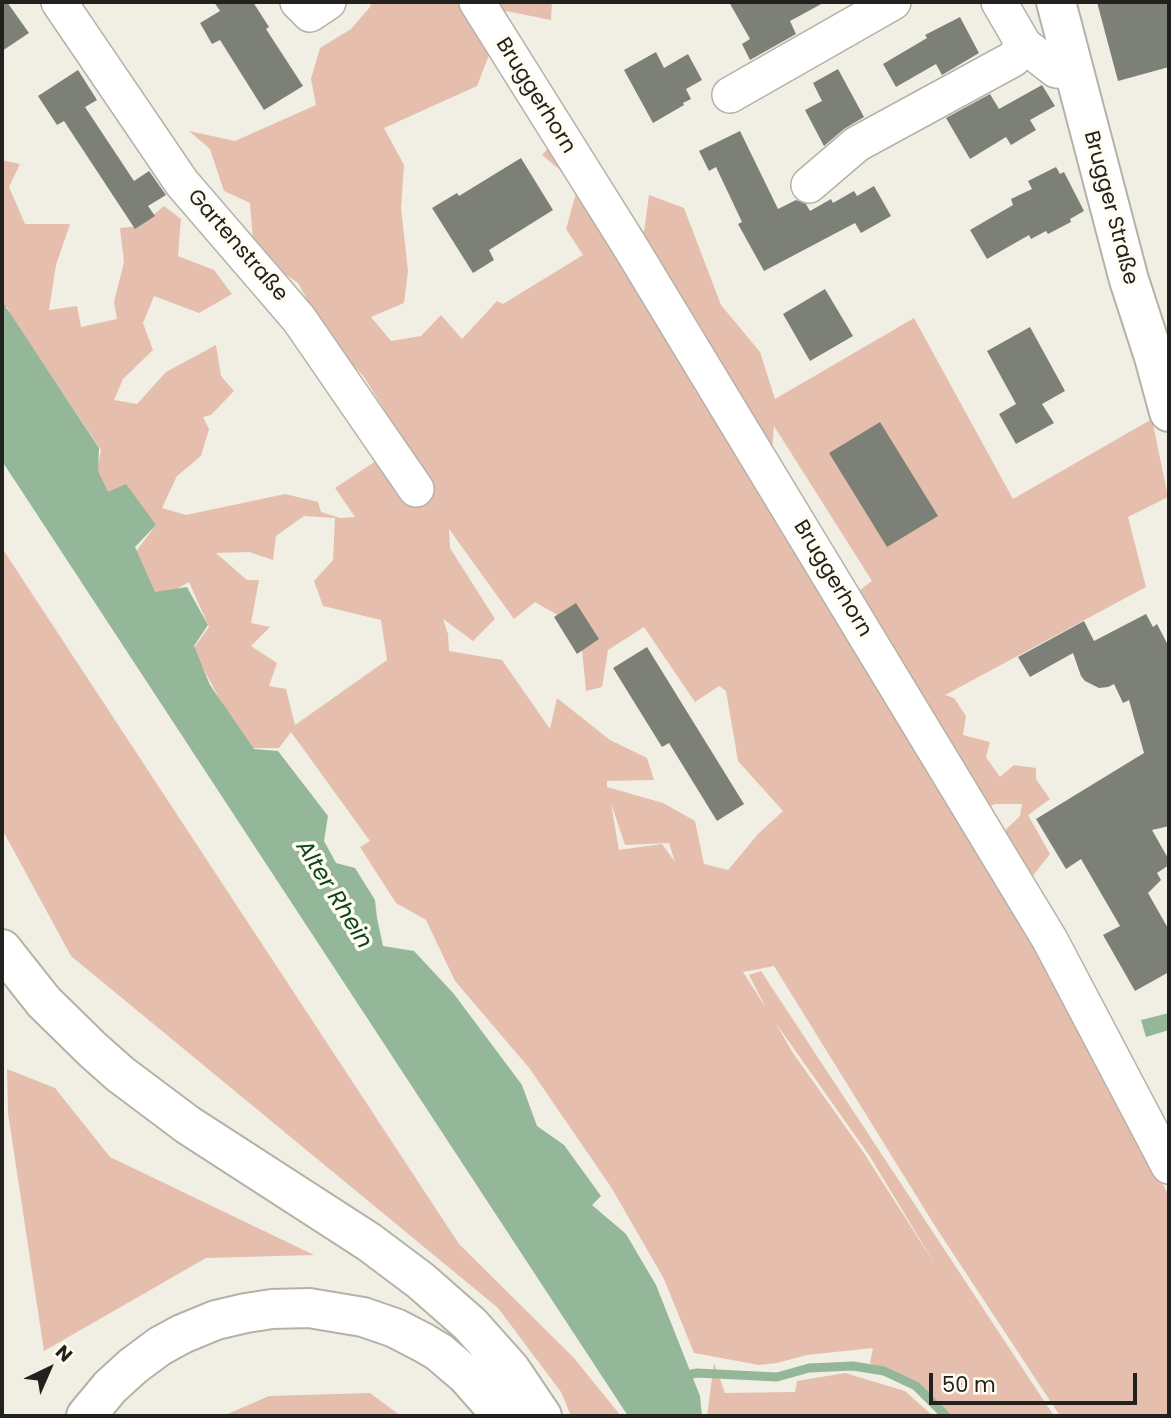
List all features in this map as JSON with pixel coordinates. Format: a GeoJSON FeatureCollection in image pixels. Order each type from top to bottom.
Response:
{"type":"FeatureCollection","features":[{"type":"Feature","properties":{"kind":"main road","name":"Brugger Straße"},"geometry":{"type":"LineString","coordinates":[[1056,2],[1129,280],[1169,412]]}},
{"type":"Feature","properties":{"kind":"main road"},"geometry":{"type":"LineString","coordinates":[[2,949],[52,1010],[120,1074],[188,1125],[369,1242],[429,1288],[470,1324],[491,1347],[511,1370],[542,1416]]}},
{"type":"Feature","properties":{"kind":"main road"},"geometry":{"type":"LineString","coordinates":[[86,1416],[132,1366],[182,1334],[230,1316],[296,1308],[363,1317],[395,1328],[424,1343],[466,1375],[501,1416]]}},
{"type":"Feature","properties":{"kind":"street","name":"Gartenstraße"},"geometry":{"type":"LineString","coordinates":[[59,2],[182,183],[299,318],[416,489]]}},
{"type":"Feature","properties":{"kind":"street","name":"Bruggerhorn"},"geometry":{"type":"LineString","coordinates":[[477,2],[628,243],[1050,940],[1169,1166]]}},
{"type":"Feature","properties":{"kind":"street"},"geometry":{"type":"LineString","coordinates":[[730,95],[893,2]]}},
{"type":"Feature","properties":{"kind":"street"},"geometry":{"type":"LineString","coordinates":[[999,2],[1024,45],[1056,70],[1074,71]]}},
{"type":"Feature","properties":{"kind":"street"},"geometry":{"type":"LineString","coordinates":[[809,185],[857,144],[1013,59],[1024,45]]}},
{"type":"Feature","properties":{"kind":"shaded area"},"geometry":{"type":"Polygon","coordinates":[[[371,2],[552,2],[551,20],[506,11],[477,86],[384,128],[404,165],[401,208],[408,271],[404,303],[371,317],[391,341],[421,336],[441,315],[462,339],[497,301],[503,304],[583,255],[566,229],[576,193],[560,170],[542,155],[564,131],[644,232],[649,195],[684,208],[721,305],[760,352],[775,399],[914,318],[1013,499],[1152,419],[1168,497],[1128,517],[1146,587],[945,695],[954,698],[966,716],[963,735],[990,742],[986,757],[1000,777],[1014,765],[1036,768],[1036,779],[1050,799],[1028,815],[1050,854],[1031,878],[1022,921],[1169,1196],[1169,1416],[1060,1416],[935,1226],[774,966],[743,972],[766,1008],[749,975],[761,971],[1054,1416],[946,1416],[923,1390],[870,1363],[873,1348],[807,1355],[759,1365],[694,1353],[664,1279],[611,1187],[530,1069],[455,981],[426,920],[396,903],[360,847],[370,841],[291,732],[279,748],[250,748],[193,649],[209,627],[189,582],[159,599],[134,554],[156,525],[107,496],[95,480],[101,450],[44,365],[32,375],[8,308],[2,305],[2,160],[20,164],[9,187],[25,224],[70,224],[56,265],[49,310],[77,306],[81,327],[117,319],[114,302],[124,262],[120,228],[140,226],[164,206],[181,219],[178,256],[214,270],[232,294],[199,313],[154,296],[143,323],[153,350],[123,379],[114,400],[137,404],[166,372],[216,345],[221,376],[234,391],[211,415],[203,417],[209,429],[201,456],[177,476],[162,508],[186,515],[285,494],[318,502],[321,512],[340,518],[355,517],[335,488],[385,455],[408,448],[364,377],[328,337],[298,283],[254,253],[250,203],[224,191],[210,149],[189,131],[235,141],[316,105],[311,79],[320,48],[351,29],[370,7],[371,2]],[[701,352],[695,391],[735,429],[701,352]],[[774,426],[770,475],[851,597],[872,581],[774,426]],[[304,516],[276,536],[273,560],[249,552],[216,553],[247,580],[259,580],[251,623],[270,627],[251,646],[277,663],[269,686],[286,689],[295,725],[387,660],[381,620],[323,606],[314,581],[333,560],[335,518],[304,516]],[[449,529],[450,548],[495,619],[473,641],[443,619],[448,634],[449,651],[502,660],[550,729],[557,698],[610,740],[647,758],[654,780],[607,781],[607,787],[663,803],[695,821],[704,864],[728,870],[758,834],[783,811],[738,761],[726,691],[719,686],[695,702],[644,627],[608,650],[602,687],[586,691],[580,628],[535,602],[514,619],[449,529]],[[611,803],[619,850],[662,844],[675,862],[669,843],[625,845],[611,803]],[[995,804],[977,812],[993,842],[1020,816],[1022,804],[995,804]],[[775,1022],[793,1053],[864,1153],[936,1266],[869,1155],[775,1022]]]}},
{"type":"Feature","properties":{"kind":"shaded area"},"geometry":{"type":"Polygon","coordinates":[[[2,548],[459,1244],[574,1358],[621,1416],[571,1416],[561,1392],[498,1308],[71,956],[2,829],[2,548]]]}},
{"type":"Feature","properties":{"kind":"shaded area"},"geometry":{"type":"Polygon","coordinates":[[[7,1069],[55,1088],[110,1157],[314,1255],[206,1258],[44,1351],[8,1113],[7,1069]]]}},
{"type":"Feature","properties":{"kind":"shaded area"},"geometry":{"type":"Polygon","coordinates":[[[714,1363],[725,1393],[795,1392],[797,1381],[845,1373],[905,1391],[933,1416],[707,1416],[714,1363]]]}},
{"type":"Feature","properties":{"kind":"shaded area"},"geometry":{"type":"Polygon","coordinates":[[[370,1393],[401,1416],[223,1416],[269,1396],[370,1393]]]}},
{"type":"Feature","properties":{"kind":"water","name":"Alter Rhein"},"geometry":{"type":"Polygon","coordinates":[[[2,301],[99,448],[98,471],[108,492],[126,484],[156,525],[135,547],[155,592],[187,587],[208,625],[194,646],[210,685],[254,749],[278,751],[328,816],[324,841],[336,863],[355,868],[375,900],[383,946],[414,951],[454,994],[522,1085],[537,1126],[564,1145],[601,1196],[592,1205],[626,1234],[656,1285],[700,1396],[702,1416],[628,1416],[2,461],[2,301]]]}},
{"type":"Feature","properties":{"kind":"water"},"geometry":{"type":"Polygon","coordinates":[[[1169,1013],[1169,1030],[1146,1037],[1141,1020],[1169,1013]]]}},
{"type":"Feature","properties":{"kind":"building"},"geometry":{"type":"Polygon","coordinates":[[[2,2],[7,2],[29,33],[2,51],[2,2]]]}},
{"type":"Feature","properties":{"kind":"building"},"geometry":{"type":"Polygon","coordinates":[[[214,2],[253,2],[269,27],[266,29],[303,86],[264,110],[220,40],[212,44],[200,23],[220,11],[214,2]]]}},
{"type":"Feature","properties":{"kind":"building"},"geometry":{"type":"Polygon","coordinates":[[[729,2],[825,2],[790,21],[796,34],[750,60],[742,44],[750,39],[729,2]]]}},
{"type":"Feature","properties":{"kind":"building"},"geometry":{"type":"Polygon","coordinates":[[[1097,2],[1169,2],[1169,67],[1118,81],[1097,2]]]}},
{"type":"Feature","properties":{"kind":"building"},"geometry":{"type":"Polygon","coordinates":[[[960,17],[979,53],[942,75],[936,64],[896,87],[883,64],[927,38],[925,35],[960,17]]]}},
{"type":"Feature","properties":{"kind":"building"},"geometry":{"type":"Polygon","coordinates":[[[656,52],[664,68],[688,54],[702,80],[686,89],[691,99],[653,123],[624,70],[656,52]]]}},
{"type":"Feature","properties":{"kind":"building"},"geometry":{"type":"Polygon","coordinates":[[[838,69],[864,117],[824,146],[805,110],[822,101],[813,83],[838,69]]]}},
{"type":"Feature","properties":{"kind":"building"},"geometry":{"type":"Polygon","coordinates":[[[78,70],[97,100],[85,107],[134,181],[149,171],[166,195],[148,206],[155,216],[135,229],[64,121],[57,125],[38,96],[78,70]]]}},
{"type":"Feature","properties":{"kind":"building"},"geometry":{"type":"Polygon","coordinates":[[[1042,85],[1055,106],[1030,120],[1036,130],[1011,145],[1006,137],[970,159],[946,118],[990,94],[999,109],[1042,85]]]}},
{"type":"Feature","properties":{"kind":"building"},"geometry":{"type":"Polygon","coordinates":[[[740,131],[778,209],[796,200],[806,204],[810,211],[831,199],[833,203],[854,191],[857,196],[874,186],[891,216],[861,233],[855,223],[764,271],[738,224],[742,222],[716,167],[709,171],[699,151],[740,131]]]}},
{"type":"Feature","properties":{"kind":"building"},"geometry":{"type":"Polygon","coordinates":[[[521,158],[553,210],[489,250],[494,260],[473,273],[432,208],[457,193],[459,196],[521,158]]]}},
{"type":"Feature","properties":{"kind":"building"},"geometry":{"type":"Polygon","coordinates":[[[1056,167],[1060,174],[1064,172],[1084,211],[1070,219],[1071,222],[1048,234],[1046,231],[1031,239],[1029,235],[987,259],[970,230],[1013,205],[1011,199],[1032,189],[1028,181],[1056,167]]]}},
{"type":"Feature","properties":{"kind":"building"},"geometry":{"type":"Polygon","coordinates":[[[825,289],[853,336],[810,361],[783,314],[825,289]]]}},
{"type":"Feature","properties":{"kind":"building"},"geometry":{"type":"Polygon","coordinates":[[[1030,327],[1065,391],[1042,404],[1054,423],[1016,444],[999,414],[1016,404],[987,351],[1030,327]]]}},
{"type":"Feature","properties":{"kind":"building"},"geometry":{"type":"Polygon","coordinates":[[[880,422],[938,516],[887,547],[829,453],[880,422]]]}},
{"type":"Feature","properties":{"kind":"building"},"geometry":{"type":"Polygon","coordinates":[[[576,603],[599,639],[577,654],[554,617],[576,603]]]}},
{"type":"Feature","properties":{"kind":"building"},"geometry":{"type":"Polygon","coordinates":[[[1146,614],[1153,627],[1157,624],[1169,647],[1169,826],[1152,830],[1169,860],[1169,865],[1157,873],[1161,880],[1148,893],[1169,930],[1169,972],[1135,991],[1103,935],[1120,926],[1081,859],[1066,869],[1036,819],[1144,753],[1129,700],[1123,703],[1114,684],[1099,688],[1085,681],[1073,653],[1030,677],[1018,657],[1084,621],[1094,641],[1146,614]]]}},
{"type":"Feature","properties":{"kind":"building"},"geometry":{"type":"Polygon","coordinates":[[[647,647],[744,804],[717,821],[669,743],[662,747],[613,668],[647,647]]]}},
{"type":"Feature","properties":{"kind":"waterway"},"geometry":{"type":"LineString","coordinates":[[681,1376],[697,1373],[777,1377],[809,1368],[853,1366],[884,1371],[916,1386],[946,1416]]}}]}
